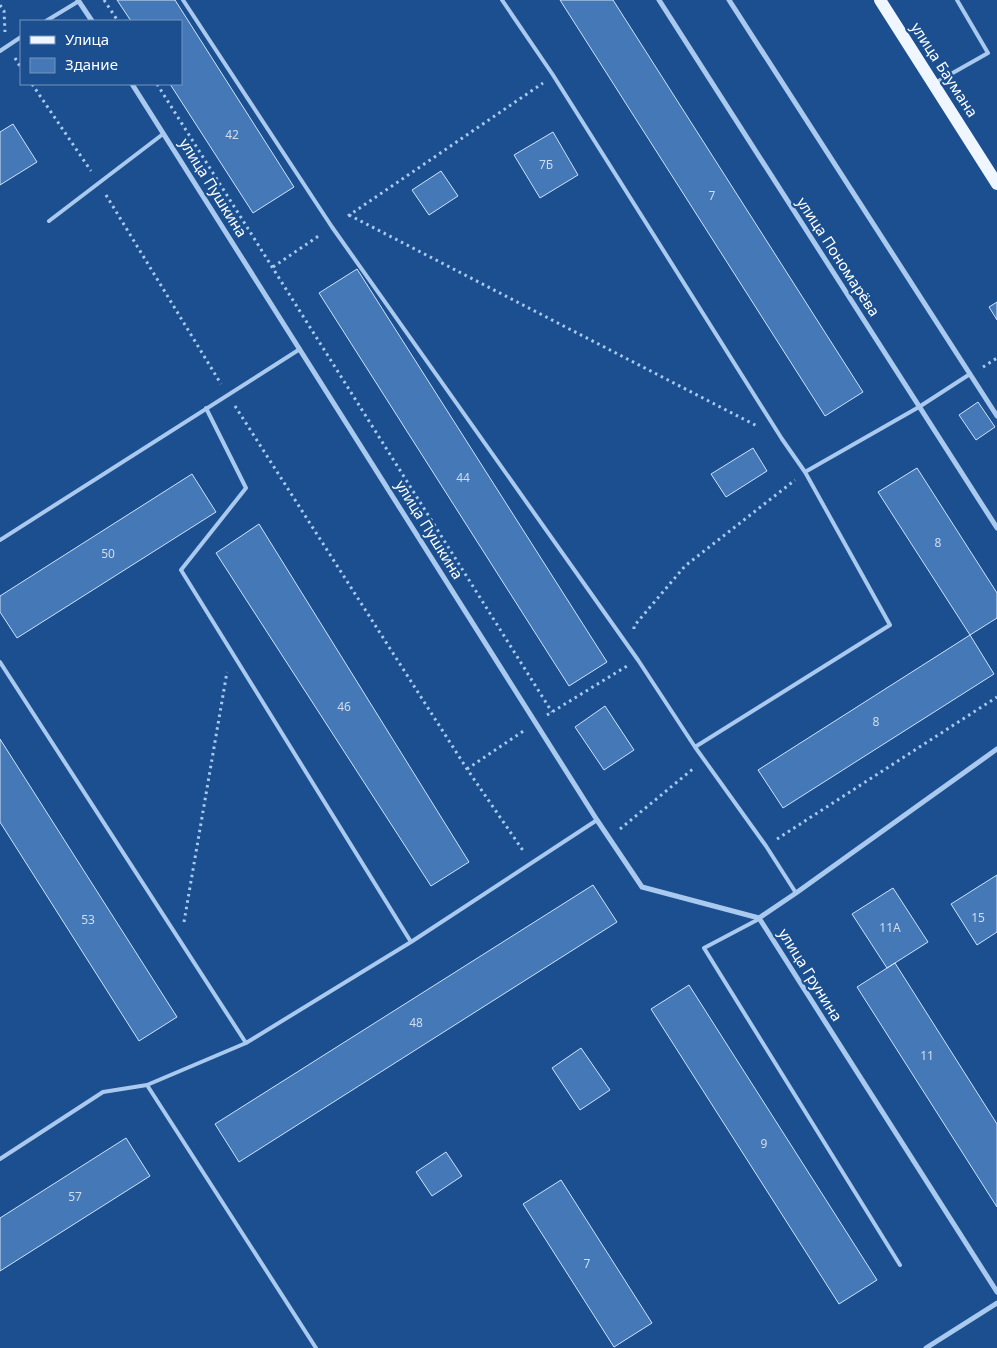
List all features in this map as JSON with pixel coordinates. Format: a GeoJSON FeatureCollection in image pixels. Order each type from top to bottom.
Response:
{"type":"FeatureCollection","features":[{"type":"Feature","properties":{"kind":"main road","name":"улица Баумана"},"geometry":{"type":"LineString","coordinates":[[880,0],[997,184]]}},
{"type":"Feature","properties":{"kind":"street"},"geometry":{"type":"LineString","coordinates":[[79,0],[91,20]]}},
{"type":"Feature","properties":{"kind":"street","name":"улица Пономарёва"},"geometry":{"type":"LineString","coordinates":[[659,0],[997,528]]}},
{"type":"Feature","properties":{"kind":"street"},"geometry":{"type":"LineString","coordinates":[[729,0],[997,416]]}},
{"type":"Feature","properties":{"kind":"street","name":"улица Пушкина"},"geometry":{"type":"LineString","coordinates":[[133,85],[596,820],[642,887],[759,918]]}},
{"type":"Feature","properties":{"kind":"street","name":"улица Грунина"},"geometry":{"type":"LineString","coordinates":[[997,749],[759,918],[997,1292]]}},
{"type":"Feature","properties":{"kind":"street"},"geometry":{"type":"LineString","coordinates":[[926,1348],[997,1303]]}},
{"type":"Feature","properties":{"kind":"lane"},"geometry":{"type":"LineString","coordinates":[[48,20],[79,0]]}},
{"type":"Feature","properties":{"kind":"lane"},"geometry":{"type":"LineString","coordinates":[[183,0],[332,228],[638,660],[695,748],[766,846],[796,893]]}},
{"type":"Feature","properties":{"kind":"lane"},"geometry":{"type":"LineString","coordinates":[[502,0],[553,75],[782,439],[805,472],[890,625],[695,748]]}},
{"type":"Feature","properties":{"kind":"lane"},"geometry":{"type":"LineString","coordinates":[[934,84],[988,53],[957,0]]}},
{"type":"Feature","properties":{"kind":"lane"},"geometry":{"type":"LineString","coordinates":[[0,50],[20,38]]}},
{"type":"Feature","properties":{"kind":"lane"},"geometry":{"type":"LineString","coordinates":[[49,221],[163,134]]}},
{"type":"Feature","properties":{"kind":"lane"},"geometry":{"type":"LineString","coordinates":[[0,540],[300,348]]}},
{"type":"Feature","properties":{"kind":"lane"},"geometry":{"type":"LineString","coordinates":[[805,472],[920,407],[970,374]]}},
{"type":"Feature","properties":{"kind":"lane"},"geometry":{"type":"LineString","coordinates":[[206,408],[246,488],[180,570],[411,942]]}},
{"type":"Feature","properties":{"kind":"lane"},"geometry":{"type":"LineString","coordinates":[[0,662],[246,1043]]}},
{"type":"Feature","properties":{"kind":"lane"},"geometry":{"type":"LineString","coordinates":[[0,1159],[103,1092],[147,1085],[246,1043],[411,942],[596,820]]}},
{"type":"Feature","properties":{"kind":"lane"},"geometry":{"type":"LineString","coordinates":[[759,918],[704,948],[900,1265]]}},
{"type":"Feature","properties":{"kind":"lane"},"geometry":{"type":"LineString","coordinates":[[147,1085],[316,1348]]}},
{"type":"Feature","properties":{"kind":"path"},"geometry":{"type":"LineString","coordinates":[[104,0],[117,20]]}},
{"type":"Feature","properties":{"kind":"path"},"geometry":{"type":"LineString","coordinates":[[273,267],[553,75]]}},
{"type":"Feature","properties":{"kind":"path"},"geometry":{"type":"LineString","coordinates":[[33,85],[99,183],[228,394],[467,769],[531,863]]}},
{"type":"Feature","properties":{"kind":"path"},"geometry":{"type":"LineString","coordinates":[[158,85],[552,712]]}},
{"type":"Feature","properties":{"kind":"path"},"geometry":{"type":"LineString","coordinates":[[349,215],[782,439]]}},
{"type":"Feature","properties":{"kind":"path"},"geometry":{"type":"LineString","coordinates":[[467,769],[552,712],[638,660],[634,626],[685,566],[805,472]]}},
{"type":"Feature","properties":{"kind":"path"},"geometry":{"type":"LineString","coordinates":[[181,942],[231,651]]}},
{"type":"Feature","properties":{"kind":"path"},"geometry":{"type":"LineString","coordinates":[[766,846],[997,697]]}},
{"type":"Feature","properties":{"kind":"path"},"geometry":{"type":"LineString","coordinates":[[609,838],[704,760]]}},
{"type":"Feature","properties":{"kind":"building"},"geometry":{"type":"Polygon","coordinates":[[[117,0],[175,0],[294,187],[253,213],[171,85],[182,85],[182,20],[130,20],[117,0]]]}},
{"type":"Feature","properties":{"kind":"building"},"geometry":{"type":"Polygon","coordinates":[[[560,0],[613,0],[863,392],[825,416],[560,0]]]}},
{"type":"Feature","properties":{"kind":"building"},"geometry":{"type":"Polygon","coordinates":[[[13,124],[37,162],[0,185],[0,132],[13,124]]]}},
{"type":"Feature","properties":{"kind":"building"},"geometry":{"type":"Polygon","coordinates":[[[553,132],[578,175],[540,198],[514,155],[553,132]]]}},
{"type":"Feature","properties":{"kind":"building"},"geometry":{"type":"Polygon","coordinates":[[[441,171],[458,196],[429,215],[412,190],[441,171]]]}},
{"type":"Feature","properties":{"kind":"building"},"geometry":{"type":"Polygon","coordinates":[[[357,269],[607,662],[569,686],[319,293],[357,269]]]}},
{"type":"Feature","properties":{"kind":"building"},"geometry":{"type":"Polygon","coordinates":[[[997,302],[997,320],[989,307],[997,302]]]}},
{"type":"Feature","properties":{"kind":"building"},"geometry":{"type":"Polygon","coordinates":[[[978,402],[995,427],[976,440],[959,415],[978,402]]]}},
{"type":"Feature","properties":{"kind":"building"},"geometry":{"type":"Polygon","coordinates":[[[753,448],[767,471],[726,497],[711,474],[753,448]]]}},
{"type":"Feature","properties":{"kind":"building"},"geometry":{"type":"Polygon","coordinates":[[[917,468],[997,593],[997,618],[970,635],[878,492],[917,468]]]}},
{"type":"Feature","properties":{"kind":"building"},"geometry":{"type":"Polygon","coordinates":[[[192,474],[216,512],[17,638],[0,612],[0,596],[192,474]]]}},
{"type":"Feature","properties":{"kind":"building"},"geometry":{"type":"Polygon","coordinates":[[[259,524],[469,862],[431,886],[216,553],[259,524]]]}},
{"type":"Feature","properties":{"kind":"building"},"geometry":{"type":"Polygon","coordinates":[[[970,635],[994,674],[783,808],[758,770],[970,635]]]}},
{"type":"Feature","properties":{"kind":"building"},"geometry":{"type":"Polygon","coordinates":[[[605,706],[634,750],[604,770],[575,727],[605,706]]]}},
{"type":"Feature","properties":{"kind":"building"},"geometry":{"type":"Polygon","coordinates":[[[0,739],[177,1017],[139,1041],[0,822],[0,739]]]}},
{"type":"Feature","properties":{"kind":"building"},"geometry":{"type":"Polygon","coordinates":[[[997,875],[997,932],[977,945],[951,904],[997,875]]]}},
{"type":"Feature","properties":{"kind":"building"},"geometry":{"type":"Polygon","coordinates":[[[593,885],[617,922],[239,1162],[215,1124],[593,885]]]}},
{"type":"Feature","properties":{"kind":"building"},"geometry":{"type":"Polygon","coordinates":[[[893,888],[928,942],[887,968],[852,914],[893,888]]]}},
{"type":"Feature","properties":{"kind":"building"},"geometry":{"type":"Polygon","coordinates":[[[895,963],[997,1124],[997,1207],[857,987],[895,963]]]}},
{"type":"Feature","properties":{"kind":"building"},"geometry":{"type":"Polygon","coordinates":[[[689,985],[877,1280],[839,1304],[651,1009],[689,985]]]}},
{"type":"Feature","properties":{"kind":"building"},"geometry":{"type":"Polygon","coordinates":[[[581,1048],[610,1090],[580,1110],[552,1068],[581,1048]]]}},
{"type":"Feature","properties":{"kind":"building"},"geometry":{"type":"Polygon","coordinates":[[[126,1138],[150,1176],[0,1271],[0,1218],[126,1138]]]}},
{"type":"Feature","properties":{"kind":"building"},"geometry":{"type":"Polygon","coordinates":[[[446,1152],[462,1176],[432,1196],[416,1172],[446,1152]]]}},
{"type":"Feature","properties":{"kind":"building"},"geometry":{"type":"Polygon","coordinates":[[[561,1180],[652,1323],[614,1347],[523,1204],[561,1180]]]}}]}
